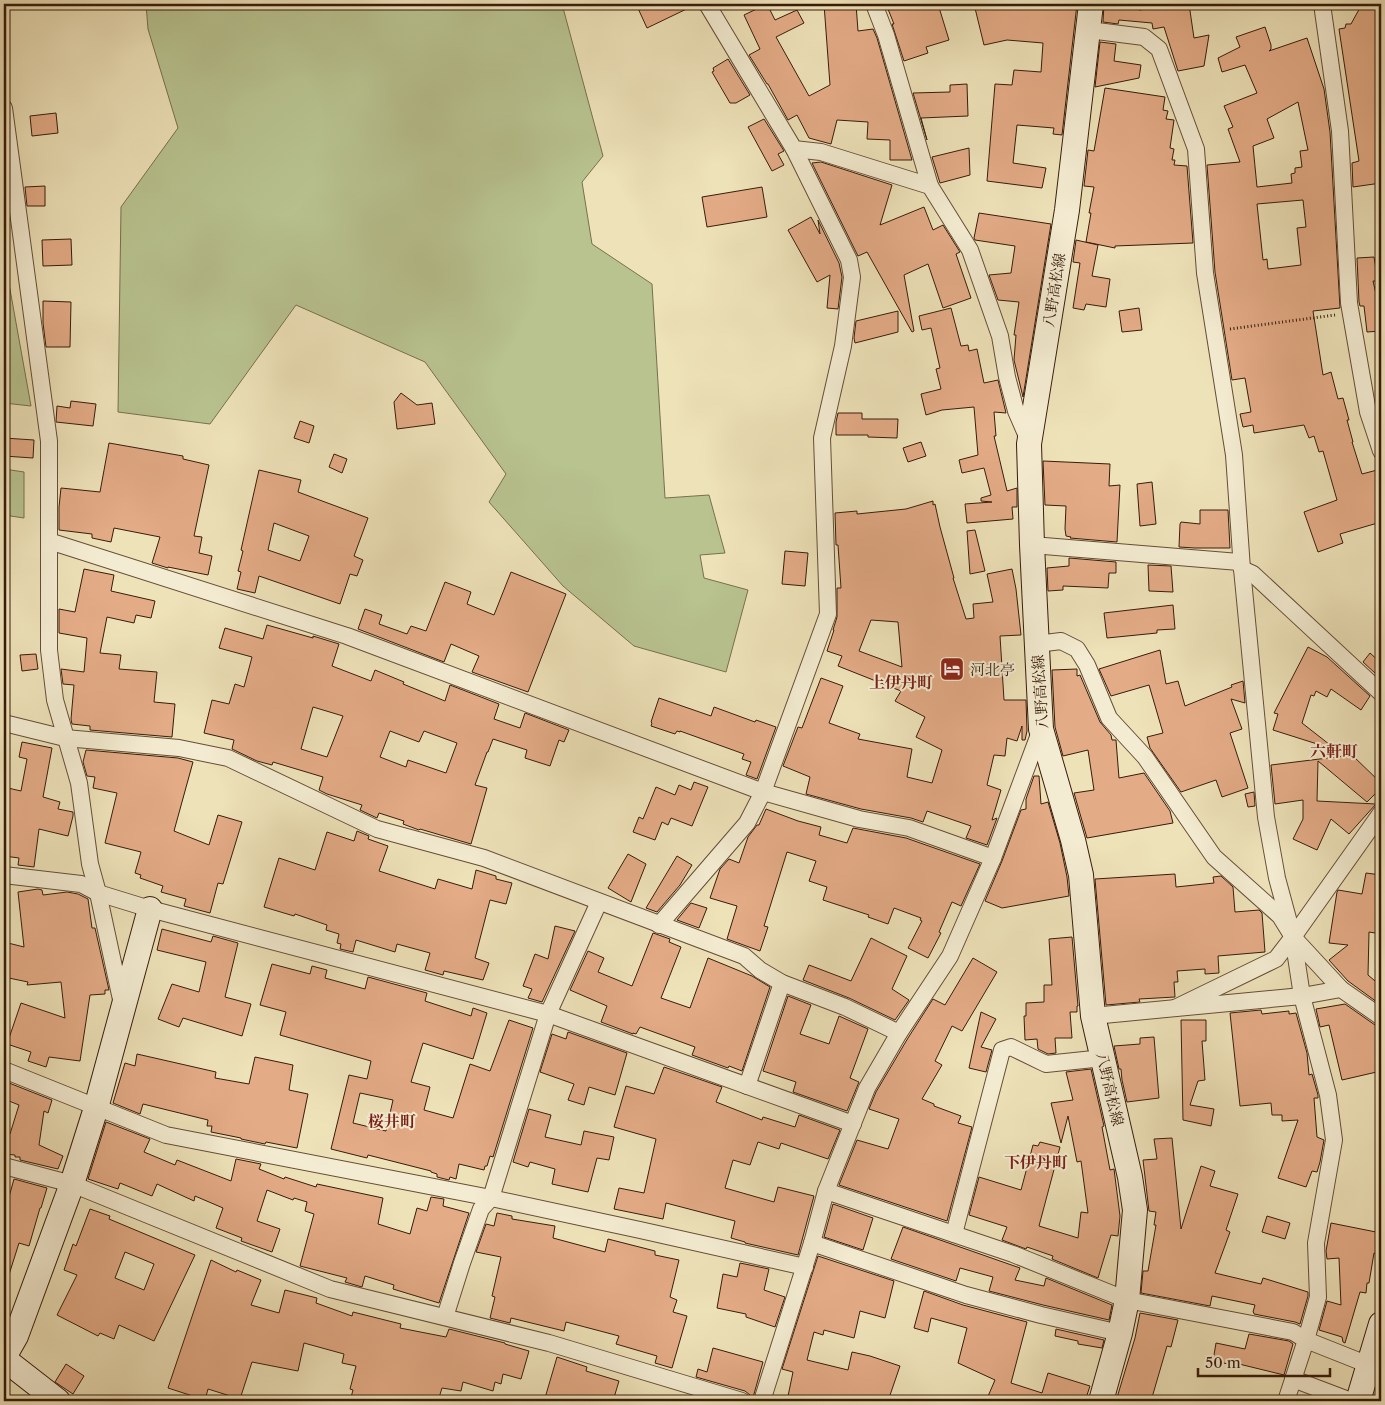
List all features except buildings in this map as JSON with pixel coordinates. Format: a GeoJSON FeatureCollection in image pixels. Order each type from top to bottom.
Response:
{"type":"FeatureCollection","features":[{"type":"Feature","properties":{"kind":"main road","name":"八野高松線"},"geometry":{"type":"LineString","coordinates":[[1091,4],[1067,210],[1029,444],[1040,730],[1073,840],[1081,875],[1094,1016],[1130,1177],[1134,1210],[1127,1300],[1101,1401]]}},
{"type":"Feature","properties":{"kind":"main road"},"geometry":{"type":"LineString","coordinates":[[58,1401],[4,1358],[16,1336],[72,1184],[96,1108],[150,909]]}},
{"type":"Feature","properties":{"kind":"main road"},"geometry":{"type":"LineString","coordinates":[[1358,1401],[1375,1366],[1381,1324]]}},
{"type":"Feature","properties":{"kind":"street"},"geometry":{"type":"LineString","coordinates":[[659,924],[747,823],[763,792],[828,614],[822,438],[843,346],[852,276],[849,260],[794,149],[707,4]]}},
{"type":"Feature","properties":{"kind":"street"},"geometry":{"type":"LineString","coordinates":[[874,4],[886,35],[930,186],[970,250],[1000,336],[1007,377],[1016,411],[1029,444]]}},
{"type":"Feature","properties":{"kind":"street"},"geometry":{"type":"LineString","coordinates":[[1322,4],[1340,130],[1349,303],[1368,412],[1381,451]]}},
{"type":"Feature","properties":{"kind":"street"},"geometry":{"type":"LineString","coordinates":[[1089,30],[1144,37],[1159,49],[1196,149],[1205,272],[1234,455],[1242,569],[1266,817],[1277,878],[1293,937],[1302,996],[1328,1095],[1334,1140],[1316,1243],[1318,1297],[1286,1401]]}},
{"type":"Feature","properties":{"kind":"street"},"geometry":{"type":"LineString","coordinates":[[4,108],[49,441],[49,650],[55,700],[79,783],[90,864],[123,1009]]}},
{"type":"Feature","properties":{"kind":"street"},"geometry":{"type":"LineString","coordinates":[[794,149],[821,152],[930,186]]}},
{"type":"Feature","properties":{"kind":"street"},"geometry":{"type":"LineString","coordinates":[[49,541],[347,636],[763,792],[860,819],[909,828],[993,858]]}},
{"type":"Feature","properties":{"kind":"street"},"geometry":{"type":"LineString","coordinates":[[1032,545],[1239,562],[1242,569],[1253,574],[1381,693]]}},
{"type":"Feature","properties":{"kind":"street"},"geometry":{"type":"LineString","coordinates":[[1037,644],[1061,641],[1077,649],[1087,665],[1109,718],[1145,757],[1214,857],[1280,916],[1293,937],[1341,989],[1381,1017]]}},
{"type":"Feature","properties":{"kind":"street"},"geometry":{"type":"LineString","coordinates":[[4,723],[65,738],[179,748],[228,758],[377,828],[484,858],[744,956],[760,970],[782,983],[845,1007],[899,1033]]}},
{"type":"Feature","properties":{"kind":"street"},"geometry":{"type":"LineString","coordinates":[[762,1401],[805,1267],[826,1191],[867,1088],[899,1033],[950,956],[993,858],[1040,730]]}},
{"type":"Feature","properties":{"kind":"street"},"geometry":{"type":"LineString","coordinates":[[1175,1008],[1276,959],[1381,813]]}},
{"type":"Feature","properties":{"kind":"street"},"geometry":{"type":"LineString","coordinates":[[4,875],[81,884],[98,893],[150,909],[548,1014],[853,1124]]}},
{"type":"Feature","properties":{"kind":"street"},"geometry":{"type":"LineString","coordinates":[[445,1317],[481,1209],[491,1198],[548,1014],[599,902]]}},
{"type":"Feature","properties":{"kind":"street"},"geometry":{"type":"LineString","coordinates":[[747,1086],[782,983]]}},
{"type":"Feature","properties":{"kind":"street"},"geometry":{"type":"LineString","coordinates":[[1094,1016],[1302,996],[1341,989]]}},
{"type":"Feature","properties":{"kind":"street"},"geometry":{"type":"LineString","coordinates":[[954,1234],[1002,1050],[1011,1047],[1046,1064],[1103,1058]]}},
{"type":"Feature","properties":{"kind":"street"},"geometry":{"type":"LineString","coordinates":[[4,1070],[166,1135],[491,1198],[805,1267]]}},
{"type":"Feature","properties":{"kind":"street"},"geometry":{"type":"LineString","coordinates":[[4,1166],[72,1184],[330,1289],[549,1343],[742,1401]]}},
{"type":"Feature","properties":{"kind":"street"},"geometry":{"type":"LineString","coordinates":[[826,1191],[1013,1254],[1127,1300],[1293,1332],[1306,1340],[1375,1366]]}},
{"type":"Feature","properties":{"kind":"street"},"geometry":{"type":"LineString","coordinates":[[812,1243],[966,1295],[1120,1333]]}},
{"type":"Feature","properties":{"kind":"street"},"geometry":{"type":"LineString","coordinates":[[1293,1379],[1351,1401]]}},
{"type":"Feature","properties":{"kind":"path"},"geometry":{"type":"LineString","coordinates":[[1214,330],[1351,313]]}},
{"type":"Feature","properties":{"kind":"green space"},"geometry":{"type":"Polygon","coordinates":[[[146,4],[562,4],[603,156],[582,182],[592,244],[652,284],[665,498],[709,495],[725,553],[700,555],[704,578],[748,590],[726,672],[634,646],[563,586],[489,502],[506,474],[425,362],[296,305],[210,424],[118,412],[121,207],[178,128],[148,29],[146,4]]]}},
{"type":"Feature","properties":{"kind":"green space"},"geometry":{"type":"Polygon","coordinates":[[[4,256],[31,406],[4,403],[4,256]]]}},
{"type":"Feature","properties":{"kind":"green space"},"geometry":{"type":"Polygon","coordinates":[[[4,469],[24,472],[24,518],[4,515],[4,469]]]}},
{"type":"Feature","properties":{"kind":"place","name":"河北亭"},"geometry":{"type":"Point","coordinates":[952,669]}},
{"type":"Feature","properties":{"kind":"district","name":"上伊丹町"},"geometry":{"type":"Point","coordinates":[901,682]}},
{"type":"Feature","properties":{"kind":"district","name":"六軒町"},"geometry":{"type":"Point","coordinates":[1334,751]}},
{"type":"Feature","properties":{"kind":"district","name":"桜井町"},"geometry":{"type":"Point","coordinates":[392,1121]}},
{"type":"Feature","properties":{"kind":"district","name":"下伊丹町"},"geometry":{"type":"Point","coordinates":[1036,1162]}}]}
